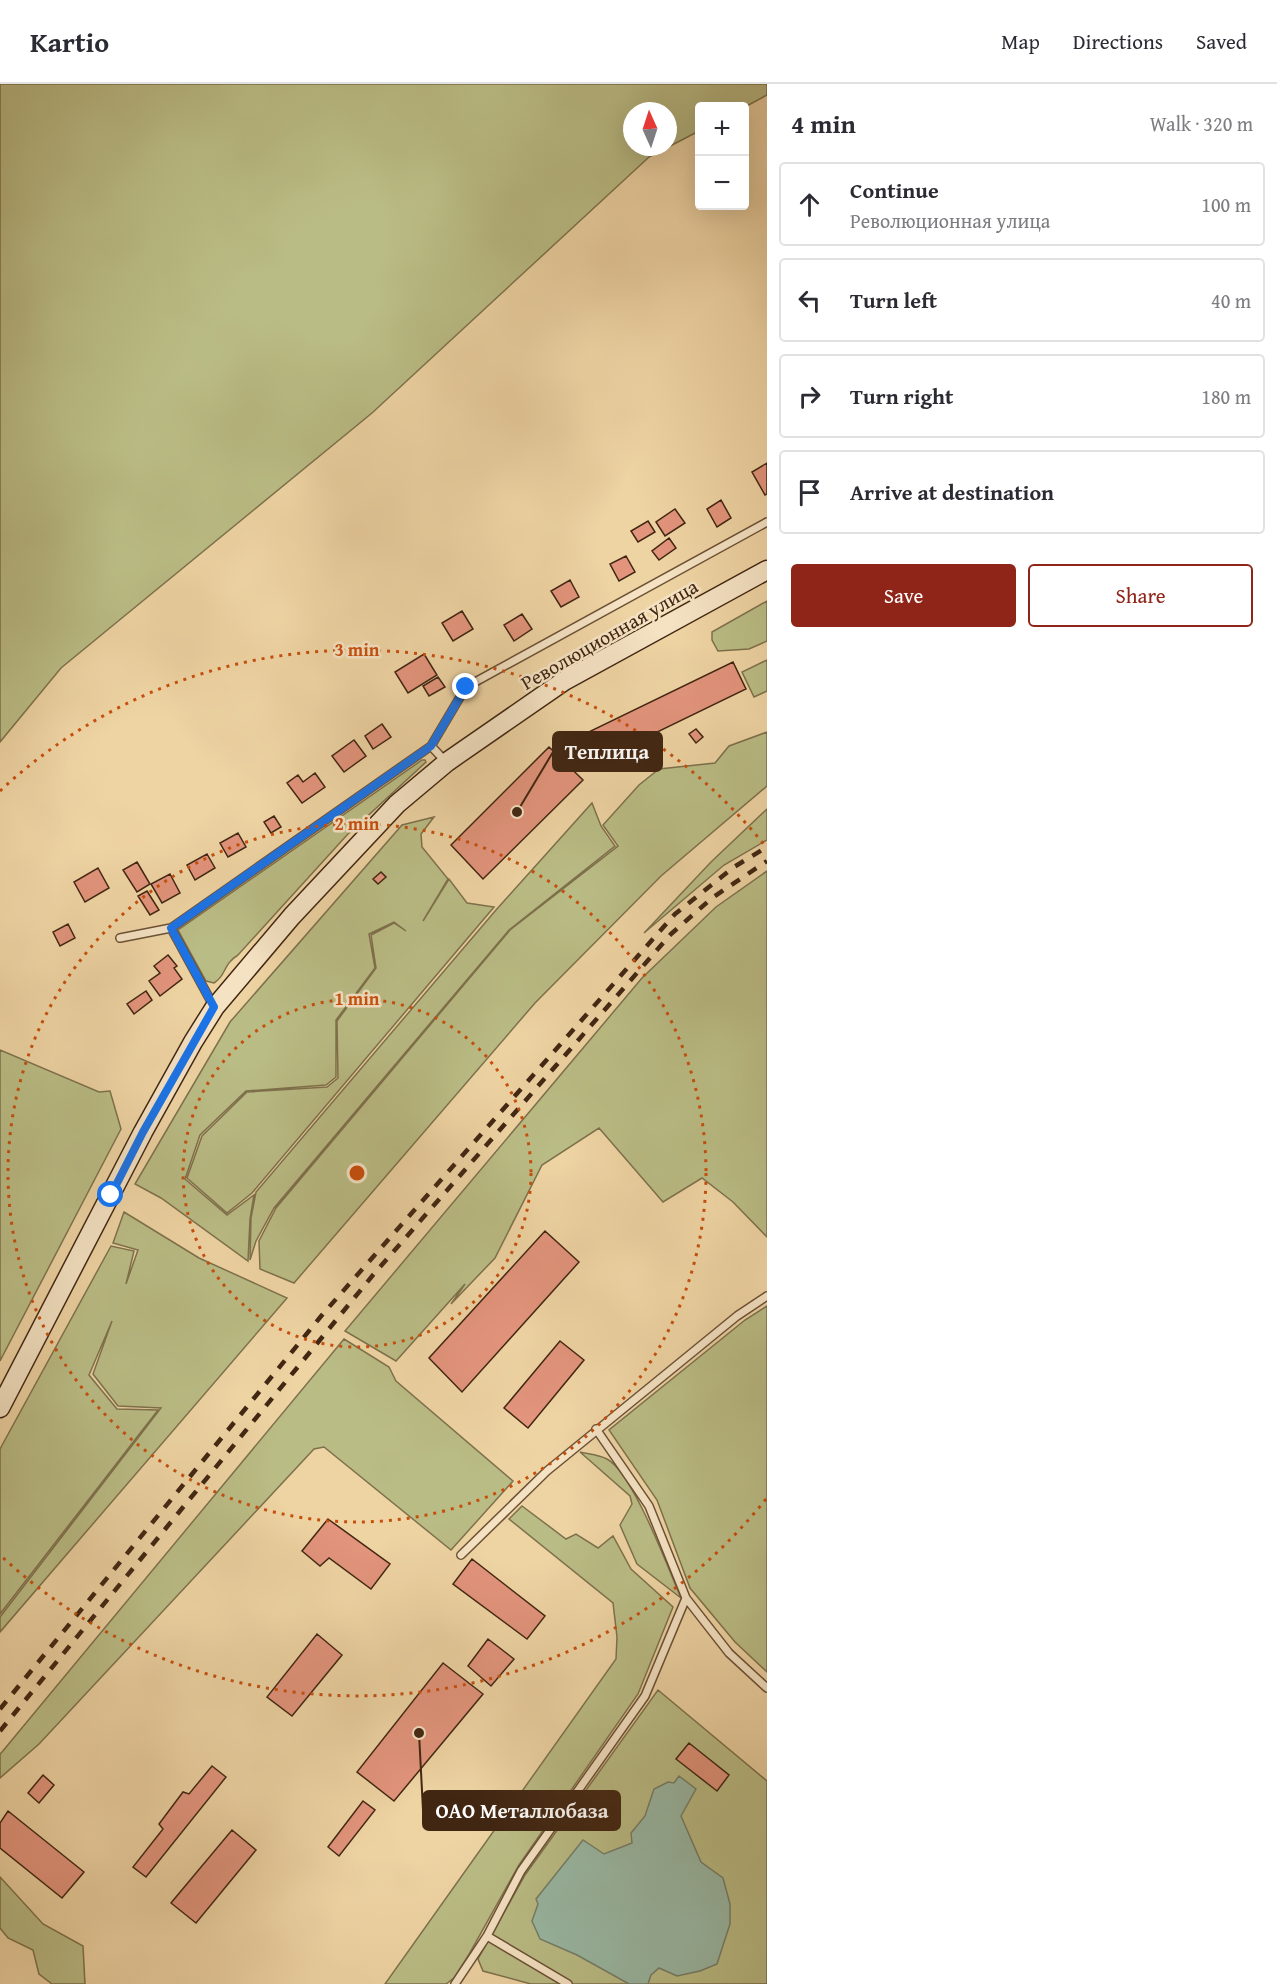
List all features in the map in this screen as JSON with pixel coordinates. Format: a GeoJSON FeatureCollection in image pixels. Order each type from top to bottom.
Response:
{"type":"FeatureCollection","features":[{"type":"Feature","properties":{"kind":"street","name":"Революционная улица"},"geometry":{"type":"LineString","coordinates":[[0,1408],[143,1132],[214,1007],[292,916],[397,804],[447,762],[564,681],[767,570]]}},
{"type":"Feature","properties":{"kind":"lane"},"geometry":{"type":"LineString","coordinates":[[120,938],[171,928],[431,746],[466,687],[767,522]]}},
{"type":"Feature","properties":{"kind":"lane"},"geometry":{"type":"LineString","coordinates":[[431,746],[447,762]]}},
{"type":"Feature","properties":{"kind":"lane"},"geometry":{"type":"LineString","coordinates":[[171,928],[214,1007]]}},
{"type":"Feature","properties":{"kind":"lane"},"geometry":{"type":"LineString","coordinates":[[461,1556],[547,1471],[596,1429],[737,1316],[767,1296]]}},
{"type":"Feature","properties":{"kind":"lane"},"geometry":{"type":"LineString","coordinates":[[596,1429],[649,1506],[686,1598],[729,1653],[767,1688]]}},
{"type":"Feature","properties":{"kind":"lane"},"geometry":{"type":"LineString","coordinates":[[455,1984],[487,1936],[521,1871],[645,1696],[686,1598]]}},
{"type":"Feature","properties":{"kind":"lane"},"geometry":{"type":"LineString","coordinates":[[487,1936],[568,1984]]}},
{"type":"Feature","properties":{"kind":"green space"},"geometry":{"type":"Polygon","coordinates":[[[0,84],[767,84],[767,95],[749,105],[749,102],[695,102],[695,133],[677,142],[677,102],[623,102],[623,156],[651,156],[372,413],[61,668],[0,742],[0,84]]]}},
{"type":"Feature","properties":{"kind":"green space"},"geometry":{"type":"Polygon","coordinates":[[[767,601],[767,641],[749,649],[718,651],[712,640],[712,632],[767,601]]]}},
{"type":"Feature","properties":{"kind":"green space"},"geometry":{"type":"Polygon","coordinates":[[[767,660],[767,691],[754,697],[742,672],[767,660]]]}},
{"type":"Feature","properties":{"kind":"green space"},"geometry":{"type":"Polygon","coordinates":[[[767,732],[767,786],[661,876],[535,1003],[294,1283],[260,1269],[259,1241],[276,1208],[510,930],[618,846],[603,825],[639,785],[659,769],[715,763],[729,746],[767,732]]]}},
{"type":"Feature","properties":{"kind":"green space"},"geometry":{"type":"Polygon","coordinates":[[[422,760],[426,762],[347,835],[238,955],[229,962],[221,977],[214,983],[206,981],[178,930],[422,760]]]}},
{"type":"Feature","properties":{"kind":"green space"},"geometry":{"type":"Polygon","coordinates":[[[592,803],[601,826],[615,846],[509,930],[274,1208],[256,1241],[250,1260],[251,1218],[256,1192],[496,910],[592,803]]]}},
{"type":"Feature","properties":{"kind":"green space"},"geometry":{"type":"Polygon","coordinates":[[[767,809],[767,840],[724,865],[644,933],[711,862],[767,809]]]}},
{"type":"Feature","properties":{"kind":"green space"},"geometry":{"type":"Polygon","coordinates":[[[434,817],[421,834],[422,847],[448,879],[423,921],[449,879],[467,903],[494,907],[252,1193],[227,1213],[187,1178],[202,1136],[247,1092],[327,1087],[338,1078],[337,1021],[376,968],[371,935],[394,923],[406,931],[394,922],[369,934],[375,968],[336,1020],[336,1077],[326,1085],[246,1091],[200,1135],[185,1179],[227,1215],[254,1195],[250,1219],[248,1261],[161,1198],[135,1184],[230,1022],[402,825],[434,817]]]}},
{"type":"Feature","properties":{"kind":"green space"},"geometry":{"type":"Polygon","coordinates":[[[767,871],[767,1237],[733,1202],[702,1178],[663,1202],[599,1128],[542,1165],[495,1258],[451,1304],[465,1284],[396,1361],[345,1331],[642,978],[716,907],[767,871]]]}},
{"type":"Feature","properties":{"kind":"green space"},"geometry":{"type":"Polygon","coordinates":[[[0,1050],[99,1092],[110,1091],[121,1129],[0,1361],[0,1050]]]}},
{"type":"Feature","properties":{"kind":"green space"},"geometry":{"type":"Polygon","coordinates":[[[124,1212],[199,1258],[287,1298],[0,1632],[0,1617],[161,1408],[118,1406],[93,1374],[112,1321],[89,1375],[117,1409],[158,1410],[0,1614],[0,1449],[111,1246],[134,1251],[126,1284],[138,1250],[113,1243],[124,1212]]]}},
{"type":"Feature","properties":{"kind":"green space"},"geometry":{"type":"Polygon","coordinates":[[[767,1306],[767,1672],[735,1642],[690,1588],[657,1500],[609,1430],[745,1320],[767,1306]]]}},
{"type":"Feature","properties":{"kind":"green space"},"geometry":{"type":"Polygon","coordinates":[[[344,1339],[389,1367],[396,1381],[513,1481],[451,1550],[324,1447],[314,1449],[39,1744],[0,1778],[0,1754],[344,1339]]]}},
{"type":"Feature","properties":{"kind":"green space"},"geometry":{"type":"Polygon","coordinates":[[[580,1452],[607,1459],[628,1482],[649,1522],[681,1598],[637,1564],[620,1525],[632,1504],[630,1496],[580,1452]]]}},
{"type":"Feature","properties":{"kind":"green space"},"geometry":{"type":"Polygon","coordinates":[[[522,1506],[566,1539],[576,1534],[598,1548],[613,1536],[631,1569],[673,1607],[638,1694],[519,1865],[454,1978],[446,1984],[385,1984],[616,1659],[617,1637],[613,1603],[509,1519],[522,1506]]]}},
{"type":"Feature","properties":{"kind":"green space"},"geometry":{"type":"Polygon","coordinates":[[[658,1690],[767,1781],[767,1984],[531,1984],[483,1971],[478,1959],[525,1875],[658,1690]]]}},
{"type":"Feature","properties":{"kind":"green space"},"geometry":{"type":"Polygon","coordinates":[[[0,1877],[43,1924],[83,1946],[85,1984],[52,1984],[39,1974],[33,1950],[8,1938],[0,1928],[0,1877]]]}},
{"type":"Feature","properties":{"kind":"shaded area"},"geometry":{"type":"Polygon","coordinates":[[[679,1776],[696,1789],[681,1816],[701,1862],[723,1878],[730,1904],[730,1924],[717,1964],[700,1971],[677,1976],[659,1968],[651,1975],[648,1984],[629,1984],[577,1955],[540,1939],[532,1921],[538,1904],[536,1899],[583,1840],[604,1854],[632,1843],[631,1833],[645,1816],[654,1789],[668,1782],[674,1783],[679,1776]]]}},
{"type":"Feature","properties":{"kind":"building"},"geometry":{"type":"Polygon","coordinates":[[[767,463],[767,494],[765,495],[752,472],[767,463]]]}},
{"type":"Feature","properties":{"kind":"building"},"geometry":{"type":"Polygon","coordinates":[[[721,500],[731,518],[717,527],[707,509],[721,500]]]}},
{"type":"Feature","properties":{"kind":"building"},"geometry":{"type":"Polygon","coordinates":[[[675,509],[685,523],[665,536],[656,522],[675,509]]]}},
{"type":"Feature","properties":{"kind":"building"},"geometry":{"type":"Polygon","coordinates":[[[648,521],[655,532],[638,542],[631,531],[648,521]]]}},
{"type":"Feature","properties":{"kind":"building"},"geometry":{"type":"Polygon","coordinates":[[[669,538],[676,548],[659,560],[652,551],[669,538]]]}},
{"type":"Feature","properties":{"kind":"building"},"geometry":{"type":"Polygon","coordinates":[[[626,556],[635,572],[619,581],[610,564],[626,556]]]}},
{"type":"Feature","properties":{"kind":"building"},"geometry":{"type":"Polygon","coordinates":[[[570,580],[579,597],[561,607],[551,591],[570,580]]]}},
{"type":"Feature","properties":{"kind":"building"},"geometry":{"type":"Polygon","coordinates":[[[462,611],[473,629],[453,641],[442,623],[462,611]]]}},
{"type":"Feature","properties":{"kind":"building"},"geometry":{"type":"Polygon","coordinates":[[[522,614],[532,629],[514,641],[504,625],[522,614]]]}},
{"type":"Feature","properties":{"kind":"building"},"geometry":{"type":"Polygon","coordinates":[[[424,654],[437,675],[408,693],[395,672],[424,654]]]}},
{"type":"Feature","properties":{"kind":"building"},"geometry":{"type":"Polygon","coordinates":[[[733,662],[746,689],[581,769],[568,742],[733,662]]]}},
{"type":"Feature","properties":{"kind":"building"},"geometry":{"type":"Polygon","coordinates":[[[438,677],[445,687],[429,696],[423,686],[438,677]]]}},
{"type":"Feature","properties":{"kind":"building"},"geometry":{"type":"Polygon","coordinates":[[[382,724],[391,737],[373,749],[365,736],[382,724]]]}},
{"type":"Feature","properties":{"kind":"building"},"geometry":{"type":"Polygon","coordinates":[[[696,729],[703,737],[696,743],[689,734],[696,729]]]}},
{"type":"Feature","properties":{"kind":"building"},"geometry":{"type":"Polygon","coordinates":[[[354,740],[366,756],[344,772],[332,756],[354,740]]]}},
{"type":"Feature","properties":{"kind":"building"},"geometry":{"type":"Polygon","coordinates":[[[549,747],[583,780],[483,879],[451,845],[549,747]]]}},
{"type":"Feature","properties":{"kind":"building"},"geometry":{"type":"Polygon","coordinates":[[[315,773],[325,787],[302,803],[287,783],[298,775],[303,782],[315,773]]]}},
{"type":"Feature","properties":{"kind":"building"},"geometry":{"type":"Polygon","coordinates":[[[274,816],[281,827],[271,833],[264,822],[274,816]]]}},
{"type":"Feature","properties":{"kind":"building"},"geometry":{"type":"Polygon","coordinates":[[[238,833],[246,847],[228,857],[220,843],[238,833]]]}},
{"type":"Feature","properties":{"kind":"building"},"geometry":{"type":"Polygon","coordinates":[[[207,854],[215,868],[195,880],[187,865],[207,854]]]}},
{"type":"Feature","properties":{"kind":"building"},"geometry":{"type":"Polygon","coordinates":[[[137,862],[150,884],[137,892],[123,870],[137,862]]]}},
{"type":"Feature","properties":{"kind":"building"},"geometry":{"type":"Polygon","coordinates":[[[98,868],[109,888],[85,902],[74,882],[98,868]]]}},
{"type":"Feature","properties":{"kind":"building"},"geometry":{"type":"Polygon","coordinates":[[[381,872],[386,877],[378,884],[373,879],[381,872]]]}},
{"type":"Feature","properties":{"kind":"building"},"geometry":{"type":"Polygon","coordinates":[[[170,874],[180,893],[162,903],[151,884],[170,874]]]}},
{"type":"Feature","properties":{"kind":"building"},"geometry":{"type":"Polygon","coordinates":[[[147,891],[159,910],[150,915],[138,896],[147,891]]]}},
{"type":"Feature","properties":{"kind":"building"},"geometry":{"type":"Polygon","coordinates":[[[68,924],[75,938],[60,946],[53,932],[68,924]]]}},
{"type":"Feature","properties":{"kind":"building"},"geometry":{"type":"Polygon","coordinates":[[[168,955],[177,966],[174,968],[182,979],[160,996],[149,981],[160,973],[154,966],[168,955]]]}},
{"type":"Feature","properties":{"kind":"building"},"geometry":{"type":"Polygon","coordinates":[[[146,991],[152,1000],[134,1014],[127,1004],[146,991]]]}},
{"type":"Feature","properties":{"kind":"building"},"geometry":{"type":"Polygon","coordinates":[[[545,1231],[579,1262],[462,1392],[429,1358],[545,1231]]]}},
{"type":"Feature","properties":{"kind":"building"},"geometry":{"type":"Polygon","coordinates":[[[560,1341],[584,1360],[528,1428],[504,1408],[560,1341]]]}},
{"type":"Feature","properties":{"kind":"building"},"geometry":{"type":"Polygon","coordinates":[[[328,1519],[390,1564],[371,1589],[329,1558],[320,1566],[302,1551],[328,1519]]]}},
{"type":"Feature","properties":{"kind":"building"},"geometry":{"type":"Polygon","coordinates":[[[472,1559],[545,1616],[527,1639],[453,1584],[472,1559]]]}},
{"type":"Feature","properties":{"kind":"building"},"geometry":{"type":"Polygon","coordinates":[[[317,1634],[342,1655],[292,1716],[267,1697],[317,1634]]]}},
{"type":"Feature","properties":{"kind":"building"},"geometry":{"type":"Polygon","coordinates":[[[488,1639],[514,1659],[491,1686],[468,1666],[488,1639]]]}},
{"type":"Feature","properties":{"kind":"building"},"geometry":{"type":"Polygon","coordinates":[[[443,1663],[483,1694],[394,1801],[357,1772],[443,1663]]]}},
{"type":"Feature","properties":{"kind":"building"},"geometry":{"type":"Polygon","coordinates":[[[689,1743],[729,1775],[717,1791],[676,1759],[689,1743]]]}},
{"type":"Feature","properties":{"kind":"building"},"geometry":{"type":"Polygon","coordinates":[[[212,1766],[226,1777],[146,1877],[133,1867],[163,1829],[159,1824],[183,1792],[189,1794],[212,1766]]]}},
{"type":"Feature","properties":{"kind":"building"},"geometry":{"type":"Polygon","coordinates":[[[43,1775],[54,1785],[39,1803],[28,1793],[43,1775]]]}},
{"type":"Feature","properties":{"kind":"building"},"geometry":{"type":"Polygon","coordinates":[[[363,1801],[375,1810],[339,1856],[328,1847],[363,1801]]]}},
{"type":"Feature","properties":{"kind":"building"},"geometry":{"type":"Polygon","coordinates":[[[8,1811],[84,1872],[62,1898],[0,1848],[0,1823],[8,1811]]]}},
{"type":"Feature","properties":{"kind":"building"},"geometry":{"type":"Polygon","coordinates":[[[232,1830],[256,1850],[196,1923],[171,1903],[232,1830]]]}},
{"type":"Feature","properties":{"kind":"railway"},"geometry":{"type":"LineString","coordinates":[[0,1709],[322,1315],[675,914],[734,867],[767,847]]}},
{"type":"Feature","properties":{"kind":"railway"},"geometry":{"type":"LineString","coordinates":[[0,1731],[373,1275],[671,934],[712,898],[767,861]]}},
{"type":"Feature","properties":{"kind":"place","name":"Теплица"},"geometry":{"type":"Point","coordinates":[517,812]}},
{"type":"Feature","properties":{"kind":"place","name":"ОАО Металлобаза"},"geometry":{"type":"Point","coordinates":[419,1733]}},
{"type":"Feature","properties":{"kind":"route"},"geometry":{"type":"LineString","coordinates":[[111,1195],[143,1132],[214,1007],[171,928],[431,746],[466,687]]}}]}
